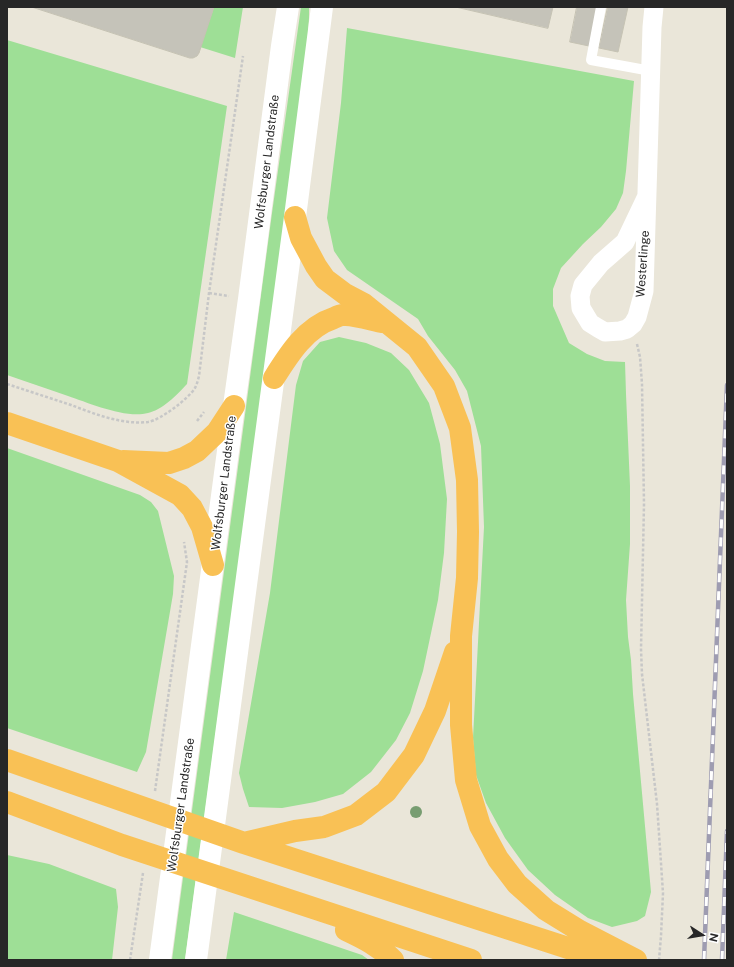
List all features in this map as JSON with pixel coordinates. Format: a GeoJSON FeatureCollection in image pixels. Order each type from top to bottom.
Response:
{"type":"FeatureCollection","features":[{"type":"Feature","properties":{"kind":"highway"},"geometry":{"type":"LineString","coordinates":[[295,217],[301,238],[325,279],[345,294],[364,304],[417,347],[444,386],[460,428],[467,480],[467,578],[460,636],[462,725],[466,780],[480,826],[498,860],[517,884],[546,910],[580,931],[607,953]]}},
{"type":"Feature","properties":{"kind":"highway"},"geometry":{"type":"LineString","coordinates":[[274,378],[298,343],[326,320],[342,315],[361,317],[387,324]]}},
{"type":"Feature","properties":{"kind":"highway"},"geometry":{"type":"LineString","coordinates":[[118,461],[169,463],[184,458],[197,451],[217,432],[234,406]]}},
{"type":"Feature","properties":{"kind":"highway"},"geometry":{"type":"LineString","coordinates":[[7,424],[118,461],[180,495],[192,508],[202,527],[213,565]]}},
{"type":"Feature","properties":{"kind":"highway"},"geometry":{"type":"LineString","coordinates":[[244,844],[295,831],[324,827],[356,815],[386,792],[414,755],[436,711],[460,636]]}},
{"type":"Feature","properties":{"kind":"highway"},"geometry":{"type":"LineString","coordinates":[[7,760],[244,844],[607,953],[636,960]]}},
{"type":"Feature","properties":{"kind":"highway"},"geometry":{"type":"LineString","coordinates":[[7,802],[122,845],[471,960]]}},
{"type":"Feature","properties":{"kind":"highway"},"geometry":{"type":"LineString","coordinates":[[282,898],[301,914],[364,938],[393,960]]}},
{"type":"Feature","properties":{"kind":"main road","name":"Wolfsburger Landstraße"},"geometry":{"type":"LineString","coordinates":[[160,960],[288,7]]}},
{"type":"Feature","properties":{"kind":"main road"},"geometry":{"type":"LineString","coordinates":[[196,960],[322,7]]}},
{"type":"Feature","properties":{"kind":"street","name":"Westerlinge"},"geometry":{"type":"LineString","coordinates":[[646,198],[625,242],[601,263],[583,285],[580,296],[581,308],[590,323],[605,332],[627,329],[633,324],[637,317],[644,291],[652,27],[654,7]]}},
{"type":"Feature","properties":{"kind":"lane"},"geometry":{"type":"LineString","coordinates":[[601,7],[591,60],[651,71]]}},
{"type":"Feature","properties":{"kind":"path"},"geometry":{"type":"LineString","coordinates":[[7,384],[103,416],[122,421],[136,422],[150,422],[165,414],[194,389],[199,376],[243,56]]}},
{"type":"Feature","properties":{"kind":"path"},"geometry":{"type":"LineString","coordinates":[[633,324],[640,357],[642,384],[644,504],[641,649],[642,674],[657,804],[663,893],[659,960]]}},
{"type":"Feature","properties":{"kind":"path"},"geometry":{"type":"LineString","coordinates":[[194,424],[208,406]]}},
{"type":"Feature","properties":{"kind":"path"},"geometry":{"type":"LineString","coordinates":[[154,796],[187,562],[183,540]]}},
{"type":"Feature","properties":{"kind":"path"},"geometry":{"type":"LineString","coordinates":[[130,960],[144,866]]}},
{"type":"Feature","properties":{"kind":"green space"},"geometry":{"type":"Polygon","coordinates":[[[214,7],[243,7],[235,58],[200,47],[214,7]]]}},
{"type":"Feature","properties":{"kind":"green space"},"geometry":{"type":"Polygon","coordinates":[[[301,7],[309,7],[306,67],[185,960],[172,960],[272,213],[301,7]]]}},
{"type":"Feature","properties":{"kind":"green space"},"geometry":{"type":"Polygon","coordinates":[[[347,28],[634,81],[623,193],[616,209],[601,227],[561,268],[553,289],[553,306],[569,343],[587,354],[605,361],[625,362],[630,486],[630,544],[626,600],[651,892],[645,916],[637,921],[612,927],[588,918],[555,895],[528,870],[505,838],[486,803],[476,775],[473,738],[484,527],[481,446],[467,391],[455,370],[428,336],[418,319],[347,270],[334,251],[327,218],[341,103],[347,28]]]}},
{"type":"Feature","properties":{"kind":"green space"},"geometry":{"type":"Polygon","coordinates":[[[7,40],[227,106],[187,384],[169,402],[159,409],[148,413],[139,414],[119,412],[97,406],[7,375],[7,40]]]}},
{"type":"Feature","properties":{"kind":"green space"},"geometry":{"type":"Polygon","coordinates":[[[339,337],[366,343],[391,353],[409,370],[429,403],[440,444],[447,499],[444,553],[438,600],[423,671],[410,713],[396,740],[371,772],[343,794],[315,802],[282,808],[249,807],[239,773],[270,593],[296,385],[303,361],[320,342],[339,337]]]}},
{"type":"Feature","properties":{"kind":"green space"},"geometry":{"type":"Polygon","coordinates":[[[7,448],[140,495],[151,502],[158,511],[174,576],[173,594],[146,752],[137,772],[7,728],[7,448]]]}},
{"type":"Feature","properties":{"kind":"green space"},"geometry":{"type":"Polygon","coordinates":[[[7,855],[49,864],[116,889],[118,907],[112,960],[7,960],[7,855]]]}},
{"type":"Feature","properties":{"kind":"green space"},"geometry":{"type":"Polygon","coordinates":[[[234,912],[362,955],[369,960],[226,960],[234,912]]]}},
{"type":"Feature","properties":{"kind":"building"},"geometry":{"type":"Polygon","coordinates":[[[32,7],[214,7],[199,53],[197,56],[190,58],[32,7]]]}},
{"type":"Feature","properties":{"kind":"building"},"geometry":{"type":"Polygon","coordinates":[[[456,7],[553,7],[548,28],[456,7]]]}},
{"type":"Feature","properties":{"kind":"building"},"geometry":{"type":"Polygon","coordinates":[[[577,7],[597,7],[589,46],[570,42],[577,7]]]}},
{"type":"Feature","properties":{"kind":"building"},"geometry":{"type":"Polygon","coordinates":[[[608,7],[628,7],[618,52],[599,48],[608,7]]]}},
{"type":"Feature","properties":{"kind":"railway"},"geometry":{"type":"LineString","coordinates":[[704,960],[727,385]]}},
{"type":"Feature","properties":{"kind":"railway"},"geometry":{"type":"LineString","coordinates":[[722,960],[727,831]]}}]}
